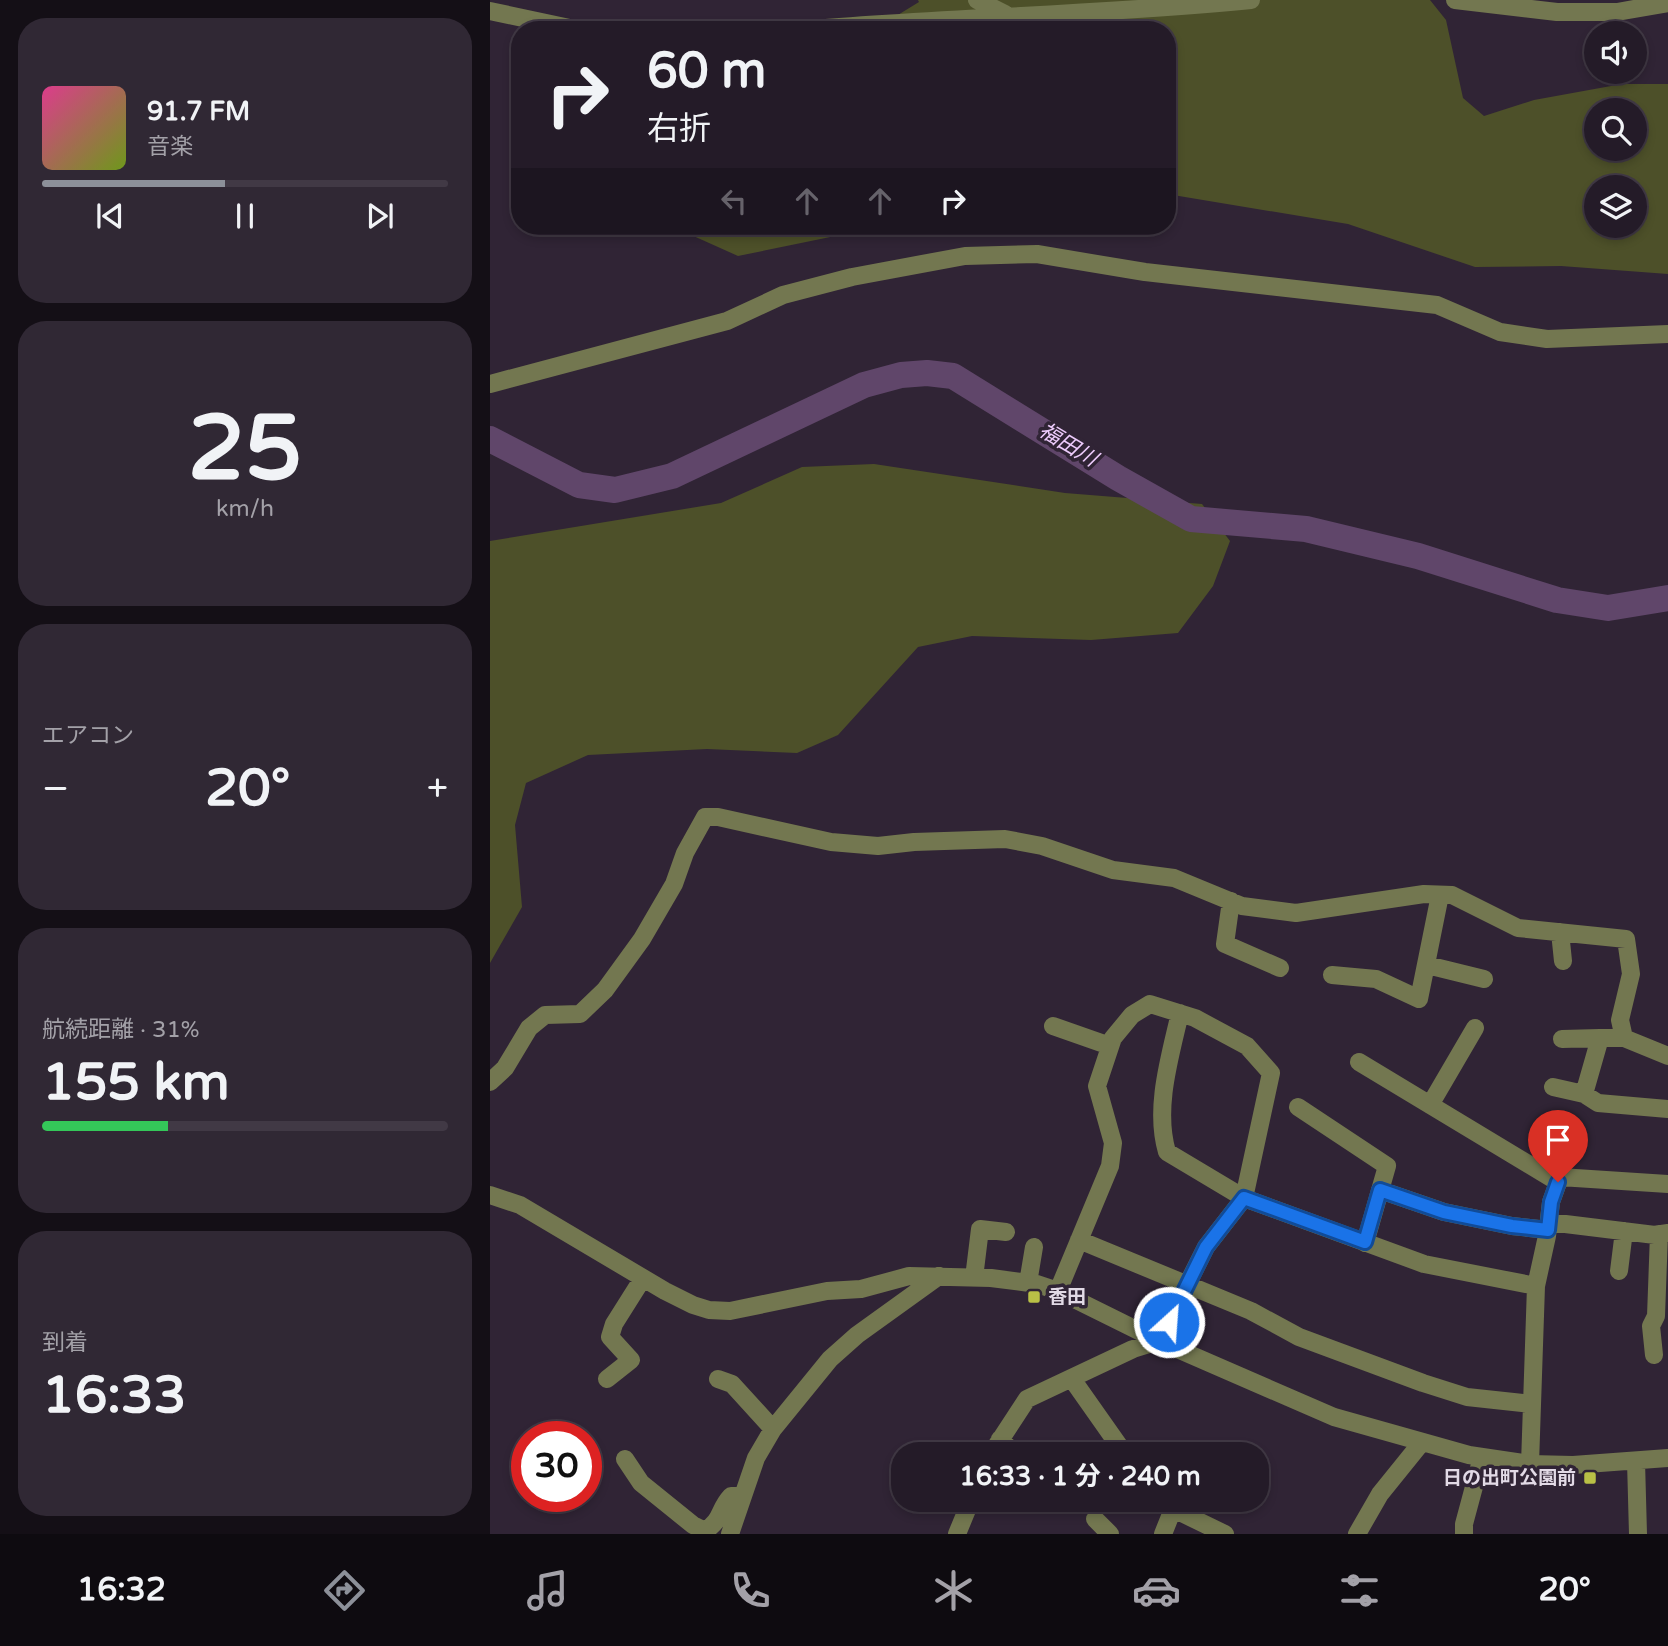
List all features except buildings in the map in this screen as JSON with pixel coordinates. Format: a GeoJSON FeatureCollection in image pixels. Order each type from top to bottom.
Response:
{"type":"FeatureCollection","features":[{"type":"Feature","properties":{"kind":"street"},"geometry":{"type":"LineString","coordinates":[[977,0],[1008,16]]}},
{"type":"Feature","properties":{"kind":"street"},"geometry":{"type":"LineString","coordinates":[[906,21],[1111,12],[1251,0]]}},
{"type":"Feature","properties":{"kind":"street"},"geometry":{"type":"LineString","coordinates":[[1455,0],[1557,12],[1617,12],[1668,2]]}},
{"type":"Feature","properties":{"kind":"street"},"geometry":{"type":"LineString","coordinates":[[490,11],[537,21]]}},
{"type":"Feature","properties":{"kind":"street"},"geometry":{"type":"LineString","coordinates":[[490,384],[727,321],[794,292],[852,276],[965,256],[1037,254],[1145,272],[1437,305],[1500,332],[1547,339],[1668,334]]}},
{"type":"Feature","properties":{"kind":"street"},"geometry":{"type":"LineString","coordinates":[[490,1082],[505,1068],[529,1028],[545,1015],[580,1014],[605,989],[655,918],[705,817],[718,817],[831,842],[877,846],[1004,839],[1042,846],[1113,870],[1174,877],[1242,906],[1296,913],[1424,894],[1452,895],[1518,929],[1626,939],[1632,974],[1620,1020],[1624,1038]]}},
{"type":"Feature","properties":{"kind":"street"},"geometry":{"type":"LineString","coordinates":[[1332,975],[1376,979],[1419,999],[1440,895]]}},
{"type":"Feature","properties":{"kind":"street"},"geometry":{"type":"LineString","coordinates":[[1231,901],[1225,943],[1280,968]]}},
{"type":"Feature","properties":{"kind":"street"},"geometry":{"type":"LineString","coordinates":[[1560,932],[1563,961]]}},
{"type":"Feature","properties":{"kind":"street"},"geometry":{"type":"LineString","coordinates":[[1427,965],[1484,979]]}},
{"type":"Feature","properties":{"kind":"street"},"geometry":{"type":"LineString","coordinates":[[998,1442],[1027,1399],[1133,1349],[1159,1341],[1206,1247],[1244,1198],[1271,1073],[1247,1046],[1195,1018],[1150,1004],[1132,1015],[1113,1038],[1097,1086],[1113,1143],[1110,1166],[1058,1292]]}},
{"type":"Feature","properties":{"kind":"street"},"geometry":{"type":"LineString","coordinates":[[1180,1013],[1168,1066],[1161,1132],[1167,1152],[1244,1198],[1424,1264],[1536,1286]]}},
{"type":"Feature","properties":{"kind":"street"},"geometry":{"type":"LineString","coordinates":[[1053,1026],[1110,1046]]}},
{"type":"Feature","properties":{"kind":"street"},"geometry":{"type":"LineString","coordinates":[[1430,1105],[1475,1028]]}},
{"type":"Feature","properties":{"kind":"street"},"geometry":{"type":"LineString","coordinates":[[1584,1094],[1600,1038]]}},
{"type":"Feature","properties":{"kind":"street"},"geometry":{"type":"LineString","coordinates":[[1562,1039],[1624,1038],[1668,1056]]}},
{"type":"Feature","properties":{"kind":"street"},"geometry":{"type":"LineString","coordinates":[[1359,1062],[1558,1182]]}},
{"type":"Feature","properties":{"kind":"street"},"geometry":{"type":"LineString","coordinates":[[1553,1087],[1584,1094],[1598,1103],[1668,1109]]}},
{"type":"Feature","properties":{"kind":"street"},"geometry":{"type":"LineString","coordinates":[[1298,1107],[1387,1166],[1365,1242]]}},
{"type":"Feature","properties":{"kind":"street"},"geometry":{"type":"LineString","coordinates":[[1530,1464],[1536,1286],[1551,1202],[1560,1177],[1668,1184]]}},
{"type":"Feature","properties":{"kind":"street"},"geometry":{"type":"LineString","coordinates":[[1380,1190],[1444,1212],[1512,1226],[1664,1234],[1662,1314],[1651,1326],[1654,1355]]}},
{"type":"Feature","properties":{"kind":"street"},"geometry":{"type":"LineString","coordinates":[[490,1195],[520,1205],[643,1278],[693,1305],[709,1310],[730,1311],[827,1291],[861,1289],[909,1276],[1027,1283],[1058,1292],[1159,1341],[1334,1417],[1422,1442],[1482,1457],[1530,1464],[1590,1465],[1668,1458]]}},
{"type":"Feature","properties":{"kind":"street"},"geometry":{"type":"LineString","coordinates":[[974,1278],[980,1228],[1006,1232]]}},
{"type":"Feature","properties":{"kind":"street"},"geometry":{"type":"LineString","coordinates":[[1619,1271],[1624,1231]]}},
{"type":"Feature","properties":{"kind":"street"},"geometry":{"type":"LineString","coordinates":[[1079,1240],[1251,1311],[1299,1338],[1423,1383],[1467,1397],[1532,1404]]}},
{"type":"Feature","properties":{"kind":"street"},"geometry":{"type":"LineString","coordinates":[[1027,1283],[1034,1247]]}},
{"type":"Feature","properties":{"kind":"street"},"geometry":{"type":"LineString","coordinates":[[730,1534],[756,1458],[773,1429],[830,1359],[857,1335],[939,1276]]}},
{"type":"Feature","properties":{"kind":"street"},"geometry":{"type":"LineString","coordinates":[[607,1379],[631,1360],[610,1337],[614,1324],[643,1278]]}},
{"type":"Feature","properties":{"kind":"street"},"geometry":{"type":"LineString","coordinates":[[718,1378],[732,1384],[773,1429]]}},
{"type":"Feature","properties":{"kind":"street"},"geometry":{"type":"LineString","coordinates":[[1072,1379],[1116,1442]]}},
{"type":"Feature","properties":{"kind":"street"},"geometry":{"type":"LineString","coordinates":[[1357,1534],[1380,1494],[1422,1442]]}},
{"type":"Feature","properties":{"kind":"street"},"geometry":{"type":"LineString","coordinates":[[1464,1534],[1464,1524],[1482,1457]]}},
{"type":"Feature","properties":{"kind":"street"},"geometry":{"type":"LineString","coordinates":[[625,1459],[641,1483],[693,1525],[705,1531],[716,1523],[731,1496],[743,1496]]}},
{"type":"Feature","properties":{"kind":"street"},"geometry":{"type":"LineString","coordinates":[[1636,1461],[1638,1534]]}},
{"type":"Feature","properties":{"kind":"street"},"geometry":{"type":"LineString","coordinates":[[957,1534],[966,1512]]}},
{"type":"Feature","properties":{"kind":"street"},"geometry":{"type":"LineString","coordinates":[[1163,1534],[1172,1512]]}},
{"type":"Feature","properties":{"kind":"street"},"geometry":{"type":"LineString","coordinates":[[1179,1512],[1222,1533]]}},
{"type":"Feature","properties":{"kind":"street"},"geometry":{"type":"LineString","coordinates":[[1095,1519],[1110,1534]]}},
{"type":"Feature","properties":{"kind":"green space"},"geometry":{"type":"Polygon","coordinates":[[[918,0],[1430,0],[1446,20],[1463,98],[1484,116],[1534,100],[1622,84],[1668,84],[1668,274],[1561,266],[1475,267],[1348,224],[1176,195],[1176,21],[888,21],[919,2],[918,0]]]}},
{"type":"Feature","properties":{"kind":"green space"},"geometry":{"type":"Polygon","coordinates":[[[691,235],[840,235],[738,256],[691,235]]]}},
{"type":"Feature","properties":{"kind":"green space"},"geometry":{"type":"Polygon","coordinates":[[[874,464],[1065,493],[1202,504],[1230,541],[1213,586],[1178,633],[1091,640],[972,636],[918,647],[838,735],[797,753],[707,749],[588,755],[526,783],[515,825],[522,907],[490,963],[490,541],[721,503],[802,467],[874,464]]]}},
{"type":"Feature","properties":{"kind":"waterway","name":"福田川"},"geometry":{"type":"LineString","coordinates":[[490,439],[579,485],[615,490],[672,476],[864,385],[901,375],[927,373],[953,376],[1118,478],[1191,519],[1306,529],[1418,556],[1557,600],[1608,608],[1668,598]]}},
{"type":"Feature","properties":{"kind":"place","name":"香田"},"geometry":{"type":"Point","coordinates":[1034,1297]}},
{"type":"Feature","properties":{"kind":"place","name":"日の出町公園前"},"geometry":{"type":"Point","coordinates":[1590,1478]}},
{"type":"Feature","properties":{"kind":"route"},"geometry":{"type":"LineString","coordinates":[[1169,1322],[1206,1247],[1244,1198],[1365,1242],[1380,1190],[1444,1212],[1512,1226],[1548,1230],[1551,1202],[1558,1182]]}}]}
